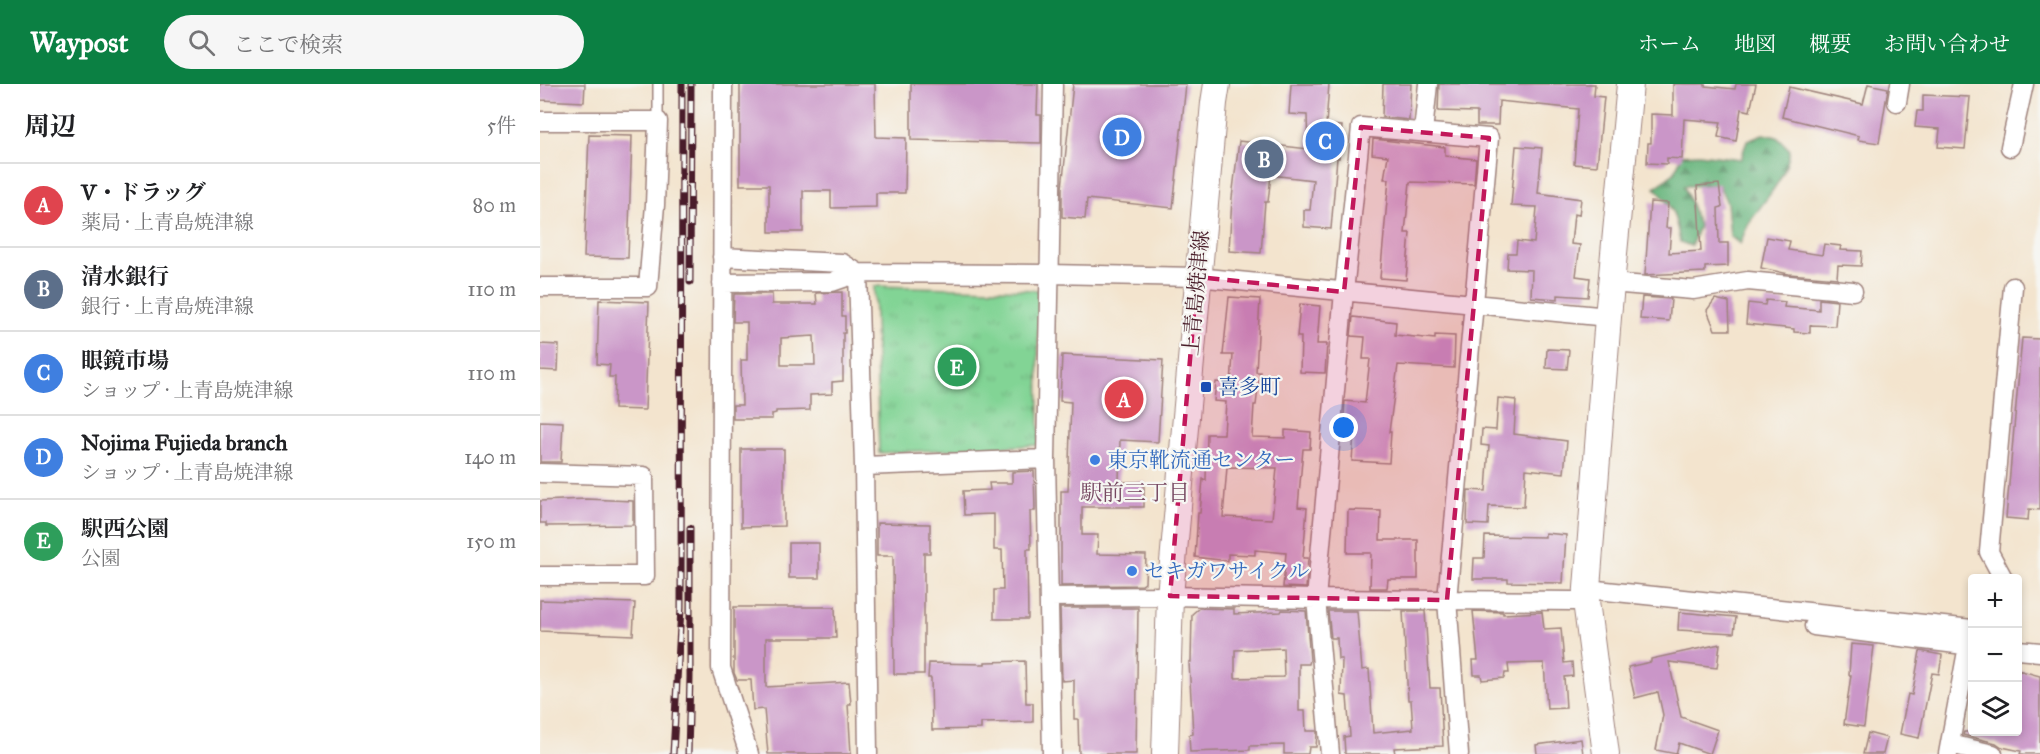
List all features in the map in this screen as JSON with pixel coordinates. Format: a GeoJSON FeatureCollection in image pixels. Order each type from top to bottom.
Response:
{"type":"FeatureCollection","features":[{"type":"Feature","properties":{"kind":"main road","name":"上青島焼津線"},"geometry":{"type":"LineString","coordinates":[[1165,754],[1170,596],[1197,277],[1217,84]]}},
{"type":"Feature","properties":{"kind":"main road"},"geometry":{"type":"LineString","coordinates":[[1606,754],[1587,595],[1608,316],[1630,84]]}},
{"type":"Feature","properties":{"kind":"street"},"geometry":{"type":"LineString","coordinates":[[723,84],[722,668],[748,754]]}},
{"type":"Feature","properties":{"kind":"street"},"geometry":{"type":"LineString","coordinates":[[1052,754],[1046,459],[1053,84]]}},
{"type":"Feature","properties":{"kind":"street"},"geometry":{"type":"LineString","coordinates":[[1423,132],[1428,84]]}},
{"type":"Feature","properties":{"kind":"street"},"geometry":{"type":"LineString","coordinates":[[2010,147],[2024,84]]}},
{"type":"Feature","properties":{"kind":"street"},"geometry":{"type":"LineString","coordinates":[[540,121],[658,121],[655,205],[648,287],[540,287]]}},
{"type":"Feature","properties":{"kind":"street"},"geometry":{"type":"LineString","coordinates":[[1330,754],[1316,599],[1361,127],[1489,138],[1447,600],[1459,754]]}},
{"type":"Feature","properties":{"kind":"street"},"geometry":{"type":"LineString","coordinates":[[722,256],[842,262],[858,273]]}},
{"type":"Feature","properties":{"kind":"street"},"geometry":{"type":"LineString","coordinates":[[858,273],[864,466],[868,754]]}},
{"type":"Feature","properties":{"kind":"street"},"geometry":{"type":"LineString","coordinates":[[722,283],[832,282],[858,273],[1197,277],[1608,316]]}},
{"type":"Feature","properties":{"kind":"street"},"geometry":{"type":"LineString","coordinates":[[1611,284],[1693,290],[1748,280],[1853,291]]}},
{"type":"Feature","properties":{"kind":"street"},"geometry":{"type":"LineString","coordinates":[[2002,574],[1989,552],[2013,287]]}},
{"type":"Feature","properties":{"kind":"street"},"geometry":{"type":"LineString","coordinates":[[864,466],[1046,459]]}},
{"type":"Feature","properties":{"kind":"street"},"geometry":{"type":"LineString","coordinates":[[540,473],[644,476],[645,543],[645,576],[540,576]]}},
{"type":"Feature","properties":{"kind":"street"},"geometry":{"type":"LineString","coordinates":[[1049,597],[1170,596],[1447,600],[1587,595],[1968,640]]}},
{"type":"Feature","properties":{"kind":"street"},"geometry":{"type":"LineString","coordinates":[[1814,626],[1968,640]]}},
{"type":"Feature","properties":{"kind":"street"},"geometry":{"type":"LineString","coordinates":[[2022,650],[2040,652]]}},
{"type":"Feature","properties":{"kind":"street"},"geometry":{"type":"LineString","coordinates":[[1968,655],[1949,749],[1993,754]]}},
{"type":"Feature","properties":{"kind":"lane"},"geometry":{"type":"LineString","coordinates":[[658,84],[658,121]]}},
{"type":"Feature","properties":{"kind":"highlighted area"},"geometry":{"type":"Polygon","coordinates":[[[1361,127],[1489,138],[1447,600],[1170,596],[1197,277],[1344,292],[1361,127]]]}},
{"type":"Feature","properties":{"kind":"green space"},"geometry":{"type":"Polygon","coordinates":[[[1763,134],[1777,137],[1790,150],[1788,161],[1780,180],[1750,222],[1740,244],[1730,236],[1727,203],[1719,185],[1684,186],[1699,226],[1691,246],[1680,242],[1673,212],[1655,188],[1674,173],[1682,155],[1699,154],[1741,159],[1747,140],[1763,134]]]}},
{"type":"Feature","properties":{"kind":"green space"},"geometry":{"type":"Polygon","coordinates":[[[874,286],[1038,290],[1039,445],[879,453],[874,286]]]}},
{"type":"Feature","properties":{"kind":"building"},"geometry":{"type":"Polygon","coordinates":[[[540,84],[585,84],[584,102],[540,100],[540,84]]]}},
{"type":"Feature","properties":{"kind":"building"},"geometry":{"type":"Polygon","coordinates":[[[740,84],[875,84],[876,137],[906,138],[905,193],[876,193],[876,207],[831,208],[831,191],[803,191],[803,232],[769,232],[769,185],[740,185],[740,84]]]}},
{"type":"Feature","properties":{"kind":"building"},"geometry":{"type":"Polygon","coordinates":[[[911,84],[1038,84],[1037,115],[1041,115],[1041,143],[911,140],[911,84]]]}},
{"type":"Feature","properties":{"kind":"building"},"geometry":{"type":"Polygon","coordinates":[[[1073,84],[1186,84],[1173,208],[1087,199],[1085,219],[1062,217],[1062,188],[1073,84]]]}},
{"type":"Feature","properties":{"kind":"building"},"geometry":{"type":"Polygon","coordinates":[[[1291,84],[1329,84],[1326,125],[1342,126],[1331,229],[1304,227],[1304,210],[1310,210],[1313,180],[1271,175],[1268,202],[1265,202],[1261,253],[1229,251],[1232,198],[1239,141],[1308,149],[1307,115],[1289,114],[1291,84]]]}},
{"type":"Feature","properties":{"kind":"building"},"geometry":{"type":"Polygon","coordinates":[[[1383,84],[1411,84],[1409,120],[1382,117],[1383,84]]]}},
{"type":"Feature","properties":{"kind":"building"},"geometry":{"type":"Polygon","coordinates":[[[1439,84],[1595,84],[1594,96],[1604,97],[1597,166],[1574,164],[1578,109],[1499,101],[1498,125],[1477,125],[1477,112],[1438,111],[1439,84]]]}},
{"type":"Feature","properties":{"kind":"building"},"geometry":{"type":"Polygon","coordinates":[[[1673,84],[1705,84],[1705,86],[1735,89],[1736,84],[1756,84],[1750,111],[1741,109],[1736,141],[1718,137],[1721,122],[1684,119],[1682,159],[1667,158],[1667,164],[1647,163],[1648,143],[1651,143],[1651,114],[1673,115],[1673,84]]]}},
{"type":"Feature","properties":{"kind":"building"},"geometry":{"type":"Polygon","coordinates":[[[1868,84],[1888,88],[1879,143],[1858,140],[1859,136],[1782,117],[1789,87],[1863,104],[1868,84]]]}},
{"type":"Feature","properties":{"kind":"building"},"geometry":{"type":"Polygon","coordinates":[[[1923,95],[1970,97],[1965,149],[1938,147],[1940,129],[1915,127],[1917,111],[1923,111],[1923,95]]]}},
{"type":"Feature","properties":{"kind":"building"},"geometry":{"type":"Polygon","coordinates":[[[589,135],[632,136],[628,258],[584,257],[589,135]]]}},
{"type":"Feature","properties":{"kind":"building"},"geometry":{"type":"Polygon","coordinates":[[[1373,139],[1445,147],[1445,156],[1476,159],[1474,184],[1410,182],[1405,233],[1410,233],[1406,280],[1380,278],[1389,179],[1384,179],[1388,156],[1372,154],[1373,139]]]}},
{"type":"Feature","properties":{"kind":"building"},"geometry":{"type":"Polygon","coordinates":[[[1516,146],[1542,148],[1538,193],[1581,199],[1579,215],[1574,214],[1571,244],[1580,245],[1576,276],[1590,278],[1588,297],[1558,295],[1558,299],[1531,297],[1532,270],[1507,269],[1508,253],[1516,253],[1517,241],[1534,243],[1537,207],[1511,206],[1516,146]]]}},
{"type":"Feature","properties":{"kind":"building"},"geometry":{"type":"Polygon","coordinates":[[[1719,184],[1722,207],[1718,208],[1719,243],[1728,243],[1728,266],[1705,267],[1705,272],[1645,275],[1650,202],[1668,203],[1666,228],[1671,228],[1669,253],[1701,251],[1697,186],[1719,184]]]}},
{"type":"Feature","properties":{"kind":"building"},"geometry":{"type":"Polygon","coordinates":[[[1767,237],[1790,241],[1788,250],[1822,255],[1824,244],[1841,246],[1840,250],[1862,251],[1861,266],[1838,265],[1837,278],[1789,274],[1761,268],[1767,237]]]}},
{"type":"Feature","properties":{"kind":"building"},"geometry":{"type":"Polygon","coordinates":[[[842,292],[842,316],[845,316],[843,381],[832,382],[832,394],[810,395],[810,410],[776,411],[772,414],[772,419],[733,419],[733,405],[742,405],[741,360],[747,360],[747,322],[733,322],[734,294],[772,294],[772,304],[817,304],[816,293],[842,292]],[[814,336],[781,338],[781,365],[815,365],[814,336]]]}},
{"type":"Feature","properties":{"kind":"building"},"geometry":{"type":"Polygon","coordinates":[[[1229,297],[1260,299],[1256,372],[1260,372],[1256,405],[1254,405],[1252,437],[1285,438],[1285,430],[1311,432],[1310,449],[1303,449],[1298,507],[1307,508],[1303,558],[1308,558],[1306,588],[1283,587],[1286,553],[1255,550],[1255,555],[1228,554],[1228,561],[1195,557],[1198,513],[1200,513],[1203,479],[1206,480],[1207,434],[1224,434],[1226,402],[1214,401],[1216,382],[1231,383],[1233,355],[1223,355],[1229,297]],[[1227,467],[1223,517],[1272,519],[1277,468],[1227,467]]]}},
{"type":"Feature","properties":{"kind":"building"},"geometry":{"type":"Polygon","coordinates":[[[1642,297],[1671,299],[1669,321],[1640,319],[1642,297]]]}},
{"type":"Feature","properties":{"kind":"building"},"geometry":{"type":"Polygon","coordinates":[[[1715,299],[1729,302],[1730,330],[1715,330],[1707,310],[1715,299]]]}},
{"type":"Feature","properties":{"kind":"building"},"geometry":{"type":"Polygon","coordinates":[[[1819,299],[1837,301],[1835,326],[1810,325],[1810,333],[1746,324],[1748,303],[1765,305],[1766,300],[1785,302],[1784,307],[1819,310],[1819,299]]]}},
{"type":"Feature","properties":{"kind":"building"},"geometry":{"type":"Polygon","coordinates":[[[599,300],[649,302],[645,410],[614,409],[615,377],[609,377],[610,365],[597,364],[599,300]]]}},
{"type":"Feature","properties":{"kind":"building"},"geometry":{"type":"Polygon","coordinates":[[[1300,304],[1320,306],[1317,344],[1327,344],[1325,373],[1300,372],[1301,337],[1297,337],[1300,304]]]}},
{"type":"Feature","properties":{"kind":"building"},"geometry":{"type":"Polygon","coordinates":[[[1353,317],[1396,322],[1395,335],[1435,339],[1435,335],[1455,336],[1454,368],[1398,365],[1389,432],[1391,432],[1389,463],[1352,461],[1355,420],[1344,419],[1345,401],[1365,403],[1370,359],[1363,359],[1365,337],[1351,336],[1353,317]]]}},
{"type":"Feature","properties":{"kind":"building"},"geometry":{"type":"Polygon","coordinates":[[[2022,338],[2040,339],[2040,510],[2029,509],[2028,520],[2006,518],[2022,338]]]}},
{"type":"Feature","properties":{"kind":"building"},"geometry":{"type":"Polygon","coordinates":[[[540,344],[559,345],[558,371],[540,370],[540,344]]]}},
{"type":"Feature","properties":{"kind":"building"},"geometry":{"type":"Polygon","coordinates":[[[1547,349],[1569,350],[1567,369],[1546,368],[1547,349]]]}},
{"type":"Feature","properties":{"kind":"building"},"geometry":{"type":"Polygon","coordinates":[[[1062,355],[1163,360],[1158,442],[1120,440],[1119,482],[1144,482],[1144,507],[1082,507],[1082,535],[1098,535],[1097,554],[1146,555],[1145,583],[1142,585],[1061,586],[1061,491],[1068,491],[1071,402],[1060,401],[1062,355]]]}},
{"type":"Feature","properties":{"kind":"building"},"geometry":{"type":"Polygon","coordinates":[[[1498,398],[1516,400],[1514,434],[1567,441],[1564,473],[1526,469],[1524,507],[1489,506],[1488,525],[1467,524],[1468,490],[1486,491],[1489,446],[1481,445],[1482,429],[1496,430],[1498,398]]]}},
{"type":"Feature","properties":{"kind":"building"},"geometry":{"type":"Polygon","coordinates":[[[540,421],[563,422],[561,462],[540,462],[540,421]]]}},
{"type":"Feature","properties":{"kind":"building"},"geometry":{"type":"Polygon","coordinates":[[[741,449],[784,449],[784,526],[741,527],[741,449]]]}},
{"type":"Feature","properties":{"kind":"building"},"geometry":{"type":"Polygon","coordinates":[[[1034,471],[1035,511],[1030,511],[1031,549],[1027,549],[1028,619],[994,619],[994,590],[1003,590],[1002,550],[994,550],[994,514],[964,515],[963,491],[990,490],[989,483],[1012,483],[1012,472],[1034,471]]]}},
{"type":"Feature","properties":{"kind":"building"},"geometry":{"type":"Polygon","coordinates":[[[586,499],[633,501],[633,525],[546,526],[546,523],[540,523],[540,501],[586,499]]]}},
{"type":"Feature","properties":{"kind":"building"},"geometry":{"type":"Polygon","coordinates":[[[1348,510],[1381,511],[1380,540],[1418,540],[1418,579],[1388,579],[1387,588],[1370,588],[1371,553],[1347,553],[1348,510]]]}},
{"type":"Feature","properties":{"kind":"building"},"geometry":{"type":"Polygon","coordinates":[[[877,523],[930,524],[930,553],[924,553],[924,674],[894,674],[893,556],[877,556],[877,523]]]}},
{"type":"Feature","properties":{"kind":"building"},"geometry":{"type":"Polygon","coordinates":[[[1545,533],[1566,535],[1563,583],[1473,579],[1474,558],[1484,558],[1485,536],[1545,537],[1545,533]]]}},
{"type":"Feature","properties":{"kind":"building"},"geometry":{"type":"Polygon","coordinates":[[[789,543],[819,543],[819,578],[789,578],[789,543]]]}},
{"type":"Feature","properties":{"kind":"building"},"geometry":{"type":"Polygon","coordinates":[[[540,600],[635,603],[633,635],[540,631],[540,600]]]}},
{"type":"Feature","properties":{"kind":"building"},"geometry":{"type":"Polygon","coordinates":[[[734,607],[835,607],[836,638],[766,638],[766,687],[849,682],[851,754],[768,754],[764,709],[753,710],[751,680],[737,680],[734,673],[734,607]]]}},
{"type":"Feature","properties":{"kind":"building"},"geometry":{"type":"Polygon","coordinates":[[[1060,608],[1138,608],[1136,754],[1079,754],[1078,719],[1074,719],[1074,680],[1062,681],[1060,608]]]}},
{"type":"Feature","properties":{"kind":"building"},"geometry":{"type":"Polygon","coordinates":[[[1199,608],[1234,609],[1234,614],[1281,612],[1282,610],[1306,611],[1310,660],[1309,664],[1299,664],[1299,711],[1305,711],[1306,731],[1317,731],[1316,747],[1309,747],[1308,754],[1284,754],[1284,745],[1250,746],[1250,750],[1190,752],[1189,735],[1193,734],[1189,662],[1191,662],[1192,614],[1199,608]],[[1283,648],[1235,650],[1235,678],[1284,677],[1283,648]]]}},
{"type":"Feature","properties":{"kind":"building"},"geometry":{"type":"Polygon","coordinates":[[[1328,611],[1357,611],[1362,670],[1369,669],[1373,733],[1413,729],[1411,700],[1408,700],[1403,611],[1425,611],[1430,688],[1440,688],[1443,746],[1394,748],[1395,754],[1345,754],[1344,737],[1350,736],[1347,696],[1341,695],[1342,659],[1338,659],[1337,638],[1331,638],[1328,611]]]}},
{"type":"Feature","properties":{"kind":"building"},"geometry":{"type":"Polygon","coordinates":[[[1473,611],[1503,612],[1503,614],[1542,612],[1544,629],[1561,628],[1564,663],[1572,662],[1573,676],[1564,677],[1566,708],[1547,709],[1544,663],[1508,664],[1509,673],[1505,673],[1504,678],[1482,680],[1481,675],[1474,675],[1473,660],[1478,660],[1473,611]]]}},
{"type":"Feature","properties":{"kind":"building"},"geometry":{"type":"Polygon","coordinates":[[[1679,612],[1736,617],[1734,633],[1678,630],[1679,612]]]}},
{"type":"Feature","properties":{"kind":"building"},"geometry":{"type":"Polygon","coordinates":[[[1720,644],[1717,668],[1669,662],[1681,717],[1718,730],[1710,754],[1679,743],[1676,754],[1656,750],[1663,715],[1658,692],[1635,698],[1628,667],[1651,662],[1651,659],[1720,644]]]}},
{"type":"Feature","properties":{"kind":"building"},"geometry":{"type":"Polygon","coordinates":[[[1851,644],[1874,646],[1864,727],[1844,724],[1851,675],[1849,675],[1851,644]]]}},
{"type":"Feature","properties":{"kind":"building"},"geometry":{"type":"Polygon","coordinates":[[[1920,651],[1942,655],[1939,674],[1932,673],[1919,738],[1900,734],[1908,694],[1912,695],[1920,651]]]}},
{"type":"Feature","properties":{"kind":"building"},"geometry":{"type":"Polygon","coordinates":[[[1025,661],[1026,703],[1033,703],[1033,722],[981,723],[981,729],[932,730],[929,663],[985,664],[985,662],[1025,661]]]}},
{"type":"Feature","properties":{"kind":"building"},"geometry":{"type":"Polygon","coordinates":[[[2022,671],[2040,676],[2040,754],[2020,754],[2021,751],[1963,735],[1964,732],[1968,732],[1968,736],[2022,736],[2022,671]]]}},
{"type":"Feature","properties":{"kind":"building"},"geometry":{"type":"Polygon","coordinates":[[[1868,733],[1887,738],[1883,754],[1863,754],[1868,733]]]}},
{"type":"Feature","properties":{"kind":"building"},"geometry":{"type":"Polygon","coordinates":[[[1581,739],[1583,754],[1537,754],[1536,745],[1581,739]]]}},
{"type":"Feature","properties":{"kind":"railway"},"geometry":{"type":"LineString","coordinates":[[673,754],[681,608],[682,84]]}},
{"type":"Feature","properties":{"kind":"railway"},"geometry":{"type":"LineString","coordinates":[[690,282],[691,84]]}},
{"type":"Feature","properties":{"kind":"railway"},"geometry":{"type":"LineString","coordinates":[[688,754],[690,528]]}},
{"type":"Feature","properties":{"kind":"place","name":"Nojima Fujieda branch"},"geometry":{"type":"Point","coordinates":[1122,137]}},
{"type":"Feature","properties":{"kind":"place","name":"眼鏡市場"},"geometry":{"type":"Point","coordinates":[1325,141]}},
{"type":"Feature","properties":{"kind":"place","name":"清水銀行"},"geometry":{"type":"Point","coordinates":[1264,159]}},
{"type":"Feature","properties":{"kind":"place","name":"駅西公園"},"geometry":{"type":"Point","coordinates":[957,367]}},
{"type":"Feature","properties":{"kind":"place","name":"喜多町"},"geometry":{"type":"Point","coordinates":[1206,387]}},
{"type":"Feature","properties":{"kind":"place","name":"V・ドラッグ"},"geometry":{"type":"Point","coordinates":[1124,399]}},
{"type":"Feature","properties":{"kind":"place","name":"東京靴流通センター"},"geometry":{"type":"Point","coordinates":[1095,460]}},
{"type":"Feature","properties":{"kind":"place","name":"セキガワサイクル"},"geometry":{"type":"Point","coordinates":[1132,571]}},
{"type":"Feature","properties":{"kind":"district","name":"駅前三丁目"},"geometry":{"type":"Point","coordinates":[1135,492]}}]}
